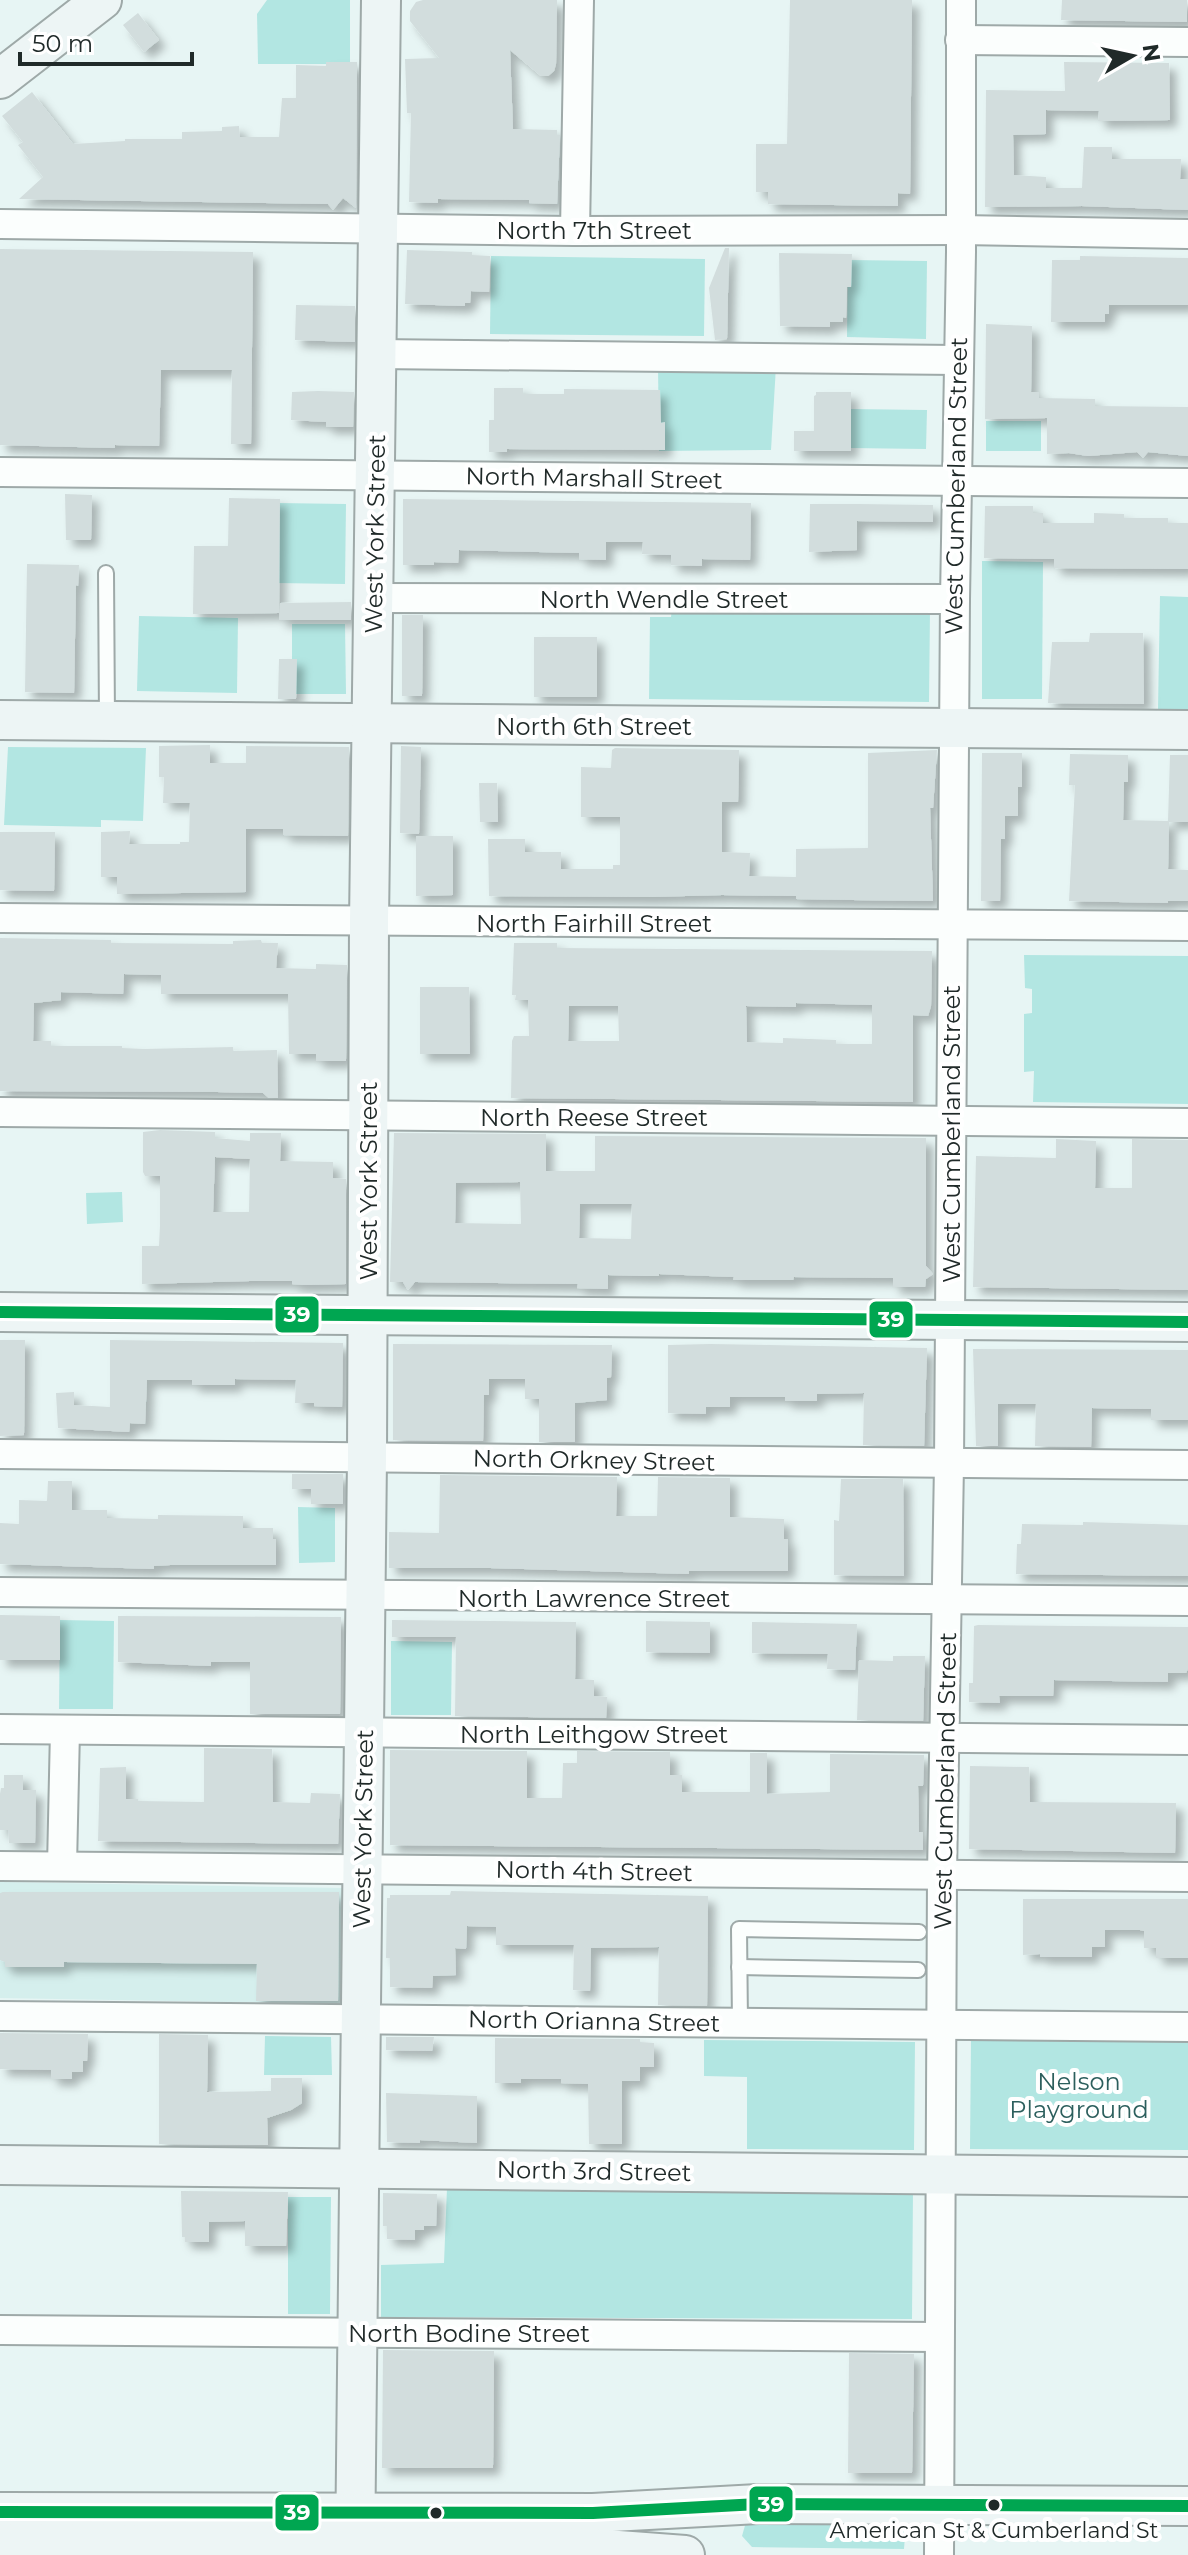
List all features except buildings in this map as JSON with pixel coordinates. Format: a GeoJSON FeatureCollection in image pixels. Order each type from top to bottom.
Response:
{"type":"FeatureCollection","features":[{"type":"Feature","properties":{"kind":"street"},"geometry":{"type":"LineString","coordinates":[[0,79],[102,0]]}},
{"type":"Feature","properties":{"kind":"street","name":"West York Street"},"geometry":{"type":"LineString","coordinates":[[355,2539],[367,1457],[369,922],[381,0]]}},
{"type":"Feature","properties":{"kind":"street"},"geometry":{"type":"LineString","coordinates":[[575,231],[579,0]]}},
{"type":"Feature","properties":{"kind":"street","name":"West Cumberland Street"},"geometry":{"type":"LineString","coordinates":[[939,2555],[938,2337],[951,1320],[961,0]]}},
{"type":"Feature","properties":{"kind":"street"},"geometry":{"type":"LineString","coordinates":[[960,40],[1188,42]]}},
{"type":"Feature","properties":{"kind":"street","name":"North 7th Street"},"geometry":{"type":"LineString","coordinates":[[0,224],[1188,234]]}},
{"type":"Feature","properties":{"kind":"street"},"geometry":{"type":"LineString","coordinates":[[377,354],[957,360]]}},
{"type":"Feature","properties":{"kind":"street","name":"North Marshall Street"},"geometry":{"type":"LineString","coordinates":[[0,472],[1188,483]]}},
{"type":"Feature","properties":{"kind":"street","name":"North Wendle Street"},"geometry":{"type":"LineString","coordinates":[[374,598],[955,599]]}},
{"type":"Feature","properties":{"kind":"street","name":"North 6th Street"},"geometry":{"type":"LineString","coordinates":[[0,720],[1188,730]]}},
{"type":"Feature","properties":{"kind":"street","name":"North Fairhill Street"},"geometry":{"type":"LineString","coordinates":[[0,918],[1188,926]]}},
{"type":"Feature","properties":{"kind":"street","name":"North Reese Street"},"geometry":{"type":"LineString","coordinates":[[0,1112],[1188,1123]]}},
{"type":"Feature","properties":{"kind":"street"},"geometry":{"type":"LineString","coordinates":[[0,1312],[1188,1322]]}},
{"type":"Feature","properties":{"kind":"street","name":"North Orkney Street"},"geometry":{"type":"LineString","coordinates":[[0,1454],[1188,1465]]}},
{"type":"Feature","properties":{"kind":"street","name":"North Lawrence Street"},"geometry":{"type":"LineString","coordinates":[[0,1592],[1188,1601]]}},
{"type":"Feature","properties":{"kind":"street","name":"North Leithgow Street"},"geometry":{"type":"LineString","coordinates":[[0,1729],[1188,1740]]}},
{"type":"Feature","properties":{"kind":"street"},"geometry":{"type":"LineString","coordinates":[[62,1866],[65,1730]]}},
{"type":"Feature","properties":{"kind":"street","name":"North 4th Street"},"geometry":{"type":"LineString","coordinates":[[0,1866],[1188,1877]]}},
{"type":"Feature","properties":{"kind":"street","name":"North Orianna Street"},"geometry":{"type":"LineString","coordinates":[[0,2016],[1188,2027]]}},
{"type":"Feature","properties":{"kind":"street","name":"North 3rd Street"},"geometry":{"type":"LineString","coordinates":[[0,2165],[1188,2177]]}},
{"type":"Feature","properties":{"kind":"street","name":"North Bodine Street"},"geometry":{"type":"LineString","coordinates":[[0,2330],[938,2337]]}},
{"type":"Feature","properties":{"kind":"street"},"geometry":{"type":"LineString","coordinates":[[0,2543],[355,2539],[593,2513],[758,2504],[1188,2506]]}},
{"type":"Feature","properties":{"kind":"street"},"geometry":{"type":"LineString","coordinates":[[0,2512],[355,2539],[591,2548],[685,2555]]}},
{"type":"Feature","properties":{"kind":"lane"},"geometry":{"type":"LineString","coordinates":[[106,573],[107,721]]}},
{"type":"Feature","properties":{"kind":"lane"},"geometry":{"type":"LineString","coordinates":[[740,2023],[739,1929],[919,1932]]}},
{"type":"Feature","properties":{"kind":"lane"},"geometry":{"type":"LineString","coordinates":[[739,1967],[918,1970]]}},
{"type":"Feature","properties":{"kind":"shaded area"},"geometry":{"type":"Polygon","coordinates":[[[0,1882],[343,1888],[341,2004],[0,1998],[0,1882]]]}},
{"type":"Feature","properties":{"kind":"green space"},"geometry":{"type":"Polygon","coordinates":[[[267,0],[350,0],[350,64],[258,64],[257,14],[267,0]]]}},
{"type":"Feature","properties":{"kind":"green space"},"geometry":{"type":"Polygon","coordinates":[[[491,256],[705,259],[704,336],[490,334],[491,256]]]}},
{"type":"Feature","properties":{"kind":"green space"},"geometry":{"type":"Polygon","coordinates":[[[848,260],[927,261],[926,339],[847,337],[848,260]]]}},
{"type":"Feature","properties":{"kind":"green space"},"geometry":{"type":"Polygon","coordinates":[[[658,365],[776,366],[771,450],[659,451],[658,365]]]}},
{"type":"Feature","properties":{"kind":"green space"},"geometry":{"type":"Polygon","coordinates":[[[850,409],[927,410],[926,449],[849,448],[850,409]]]}},
{"type":"Feature","properties":{"kind":"green space"},"geometry":{"type":"Polygon","coordinates":[[[986,421],[1041,421],[1041,451],[986,451],[986,421]]]}},
{"type":"Feature","properties":{"kind":"green space"},"geometry":{"type":"Polygon","coordinates":[[[277,503],[346,504],[345,584],[276,583],[277,503]]]}},
{"type":"Feature","properties":{"kind":"green space"},"geometry":{"type":"Polygon","coordinates":[[[982,561],[1043,562],[1042,699],[982,699],[982,561]]]}},
{"type":"Feature","properties":{"kind":"green space"},"geometry":{"type":"Polygon","coordinates":[[[1160,596],[1188,597],[1188,709],[1158,709],[1160,596]]]}},
{"type":"Feature","properties":{"kind":"green space"},"geometry":{"type":"Polygon","coordinates":[[[672,607],[930,610],[929,702],[649,699],[650,617],[671,617],[672,607]]]}},
{"type":"Feature","properties":{"kind":"green space"},"geometry":{"type":"Polygon","coordinates":[[[139,616],[238,618],[237,693],[137,691],[139,616]]]}},
{"type":"Feature","properties":{"kind":"green space"},"geometry":{"type":"Polygon","coordinates":[[[292,624],[345,624],[346,694],[292,694],[292,624]]]}},
{"type":"Feature","properties":{"kind":"green space"},"geometry":{"type":"Polygon","coordinates":[[[8,747],[146,748],[143,821],[101,820],[101,827],[4,825],[8,747]]]}},
{"type":"Feature","properties":{"kind":"green space"},"geometry":{"type":"Polygon","coordinates":[[[1024,955],[1188,956],[1188,1104],[1033,1102],[1034,1071],[1024,1072],[1024,1014],[1032,1013],[1032,989],[1025,988],[1024,955]]]}},
{"type":"Feature","properties":{"kind":"green space"},"geometry":{"type":"Polygon","coordinates":[[[122,1192],[123,1222],[87,1224],[86,1193],[122,1192]]]}},
{"type":"Feature","properties":{"kind":"green space"},"geometry":{"type":"Polygon","coordinates":[[[298,1507],[335,1508],[335,1562],[299,1563],[298,1507]]]}},
{"type":"Feature","properties":{"kind":"green space"},"geometry":{"type":"Polygon","coordinates":[[[60,1620],[114,1621],[113,1709],[59,1709],[60,1620]]]}},
{"type":"Feature","properties":{"kind":"green space"},"geometry":{"type":"Polygon","coordinates":[[[391,1641],[452,1642],[451,1715],[391,1715],[391,1641]]]}},
{"type":"Feature","properties":{"kind":"green space"},"geometry":{"type":"Polygon","coordinates":[[[265,2036],[331,2037],[332,2075],[264,2075],[265,2036]]]}},
{"type":"Feature","properties":{"kind":"green space","name":"Nelson Playground"},"geometry":{"type":"Polygon","coordinates":[[[971,2039],[1188,2041],[1188,2150],[970,2149],[971,2039]]]}},
{"type":"Feature","properties":{"kind":"green space"},"geometry":{"type":"Polygon","coordinates":[[[704,2040],[915,2042],[914,2150],[747,2149],[747,2077],[704,2076],[704,2040]]]}},
{"type":"Feature","properties":{"kind":"green space"},"geometry":{"type":"Polygon","coordinates":[[[447,2188],[913,2189],[912,2319],[381,2317],[381,2265],[444,2263],[447,2188]]]}},
{"type":"Feature","properties":{"kind":"green space"},"geometry":{"type":"Polygon","coordinates":[[[288,2197],[331,2197],[330,2314],[288,2314],[288,2197]]]}},
{"type":"Feature","properties":{"kind":"green space"},"geometry":{"type":"Polygon","coordinates":[[[746,2522],[906,2523],[904,2549],[752,2547],[742,2536],[746,2522]]]}},
{"type":"Feature","properties":{"kind":"transit line","name":"39"},"geometry":{"type":"LineString","coordinates":[[0,1312],[1188,1322]]}},
{"type":"Feature","properties":{"kind":"transit line","name":"39"},"geometry":{"type":"LineString","coordinates":[[0,2512],[593,2513],[758,2504],[1188,2506]]}},
{"type":"Feature","properties":{"kind":"place","name":"American St & Cumberland St"},"geometry":{"type":"Point","coordinates":[994,2505]}}]}
